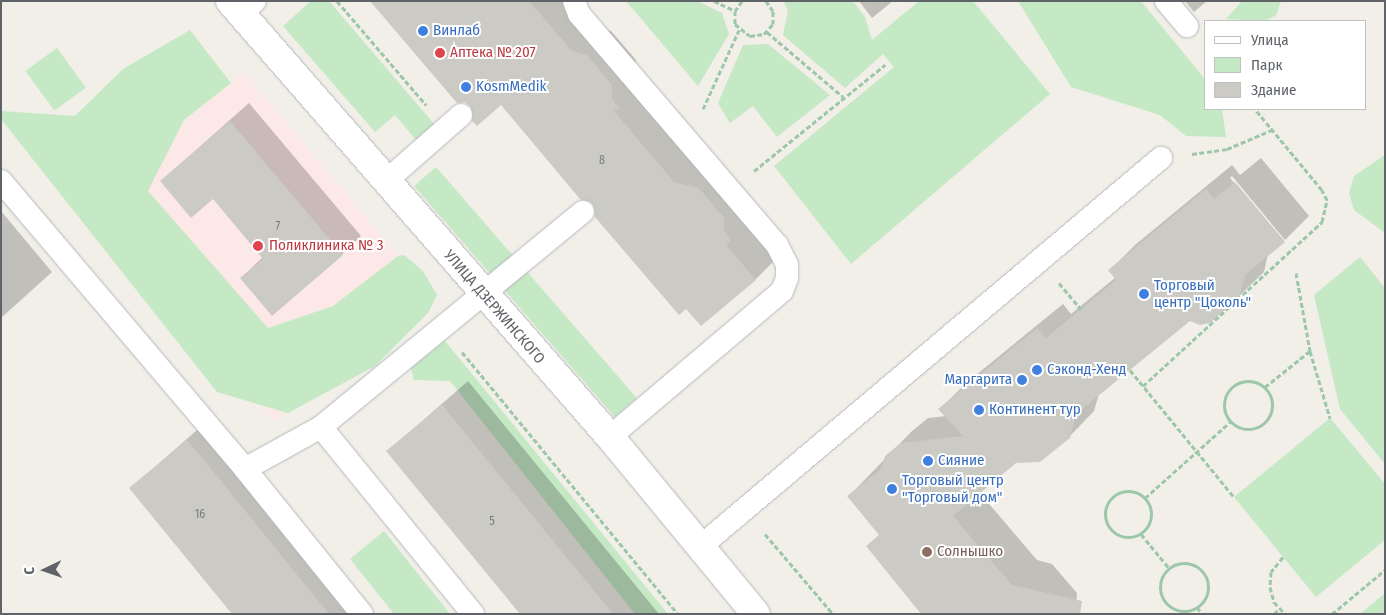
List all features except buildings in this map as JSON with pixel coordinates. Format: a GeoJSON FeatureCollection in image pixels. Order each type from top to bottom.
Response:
{"type":"FeatureCollection","features":[{"type":"Feature","properties":{"kind":"street","name":"УЛИЦА ДЗЕРЖИНСКОГО"},"geometry":{"type":"LineString","coordinates":[[242,6],[483,296],[610,438],[756,614]]}},
{"type":"Feature","properties":{"kind":"lane"},"geometry":{"type":"LineString","coordinates":[[574,1],[579,14],[777,246],[787,265],[787,278],[782,291],[610,438]]}},
{"type":"Feature","properties":{"kind":"lane"},"geometry":{"type":"LineString","coordinates":[[1166,1],[1187,26]]}},
{"type":"Feature","properties":{"kind":"lane"},"geometry":{"type":"LineString","coordinates":[[386,181],[454,121]]}},
{"type":"Feature","properties":{"kind":"lane"},"geometry":{"type":"LineString","coordinates":[[701,546],[1161,158]]}},
{"type":"Feature","properties":{"kind":"lane"},"geometry":{"type":"LineString","coordinates":[[1,181],[245,469],[362,614]]}},
{"type":"Feature","properties":{"kind":"lane"},"geometry":{"type":"LineString","coordinates":[[245,469],[321,427],[583,212]]}},
{"type":"Feature","properties":{"kind":"lane"},"geometry":{"type":"LineString","coordinates":[[321,427],[472,614]]}},
{"type":"Feature","properties":{"kind":"path"},"geometry":{"type":"LineString","coordinates":[[337,1],[454,121]]}},
{"type":"Feature","properties":{"kind":"path"},"geometry":{"type":"LineString","coordinates":[[714,1],[735,11]]}},
{"type":"Feature","properties":{"kind":"path"},"geometry":{"type":"LineString","coordinates":[[742,1],[735,11],[735,24],[739,30],[750,36],[767,32]]}},
{"type":"Feature","properties":{"kind":"path"},"geometry":{"type":"LineString","coordinates":[[766,1],[774,18],[767,32]]}},
{"type":"Feature","properties":{"kind":"path"},"geometry":{"type":"LineString","coordinates":[[688,141],[739,30]]}},
{"type":"Feature","properties":{"kind":"path"},"geometry":{"type":"LineString","coordinates":[[767,32],[843,97]]}},
{"type":"Feature","properties":{"kind":"path"},"geometry":{"type":"LineString","coordinates":[[730,191],[843,97],[885,65]]}},
{"type":"Feature","properties":{"kind":"path"},"geometry":{"type":"LineString","coordinates":[[1143,386],[1322,222],[1327,200],[1322,190],[1256,110]]}},
{"type":"Feature","properties":{"kind":"path"},"geometry":{"type":"LineString","coordinates":[[1161,158],[1227,149],[1272,130]]}},
{"type":"Feature","properties":{"kind":"path"},"geometry":{"type":"LineString","coordinates":[[1296,273],[1310,352],[1330,418]]}},
{"type":"Feature","properties":{"kind":"path"},"geometry":{"type":"LineString","coordinates":[[443,328],[678,614]]}},
{"type":"Feature","properties":{"kind":"path"},"geometry":{"type":"LineString","coordinates":[[1265,387],[1310,352]]}},
{"type":"Feature","properties":{"kind":"path"},"geometry":{"type":"LineString","coordinates":[[1130,370],[1234,497]]}},
{"type":"Feature","properties":{"kind":"path"},"geometry":{"type":"LineString","coordinates":[[1244,380],[1259,383],[1265,387],[1272,400],[1265,421],[1245,429],[1230,422],[1223,402],[1230,388],[1244,380]]}},
{"type":"Feature","properties":{"kind":"path"},"geometry":{"type":"LineString","coordinates":[[1145,498],[1230,422]]}},
{"type":"Feature","properties":{"kind":"path"},"geometry":{"type":"LineString","coordinates":[[1132,490],[1145,498],[1150,505],[1150,520],[1141,534],[1118,535],[1107,526],[1104,511],[1116,493],[1132,490]]}},
{"type":"Feature","properties":{"kind":"path"},"geometry":{"type":"LineString","coordinates":[[1141,534],[1169,568]]}},
{"type":"Feature","properties":{"kind":"path"},"geometry":{"type":"LineString","coordinates":[[1282,557],[1271,572],[1270,587],[1279,609],[1285,614]]}},
{"type":"Feature","properties":{"kind":"path"},"geometry":{"type":"LineString","coordinates":[[1184,563],[1203,573],[1207,591],[1197,607],[1178,610],[1165,602],[1161,596],[1160,580],[1169,568],[1184,563]]}},
{"type":"Feature","properties":{"kind":"path"},"geometry":{"type":"LineString","coordinates":[[1332,614],[1385,570]]}},
{"type":"Feature","properties":{"kind":"path"},"geometry":{"type":"LineString","coordinates":[[1197,607],[1202,614]]}},
{"type":"Feature","properties":{"kind":"path"},"geometry":{"type":"LineString","coordinates":[[1274,614],[1279,609]]}},
{"type":"Feature","properties":{"kind":"shaded area","name":"Поликлиника № 3"},"geometry":{"type":"Polygon","coordinates":[[[244,72],[428,291],[274,420],[90,201],[244,72]]]}},
{"type":"Feature","properties":{"kind":"green space"},"geometry":{"type":"Polygon","coordinates":[[[311,1],[329,1],[435,125],[416,140],[395,115],[375,132],[283,26],[311,1]]]}},
{"type":"Feature","properties":{"kind":"green space"},"geometry":{"type":"Polygon","coordinates":[[[626,1],[697,1],[722,13],[729,34],[698,86],[626,1]]]}},
{"type":"Feature","properties":{"kind":"green space"},"geometry":{"type":"Polygon","coordinates":[[[783,1],[853,1],[865,17],[872,40],[919,1],[973,1],[1050,94],[851,264],[774,166],[894,67],[883,54],[845,88],[783,35],[788,10],[783,1]]]}},
{"type":"Feature","properties":{"kind":"green space"},"geometry":{"type":"Polygon","coordinates":[[[1018,1],[1141,1],[1204,78],[1204,110],[1222,110],[1226,137],[1186,136],[1160,115],[1071,87],[1018,1]]]}},
{"type":"Feature","properties":{"kind":"green space"},"geometry":{"type":"Polygon","coordinates":[[[1242,1],[1281,1],[1276,15],[1267,20],[1226,19],[1242,1]]]}},
{"type":"Feature","properties":{"kind":"green space"},"geometry":{"type":"Polygon","coordinates":[[[190,30],[231,83],[184,120],[148,191],[268,328],[333,306],[398,256],[404,255],[423,271],[437,295],[428,313],[375,366],[288,413],[217,392],[1,119],[1,111],[75,116],[123,69],[190,30]]]}},
{"type":"Feature","properties":{"kind":"green space"},"geometry":{"type":"Polygon","coordinates":[[[768,44],[830,95],[777,137],[753,106],[730,123],[718,103],[743,45],[768,44]]]}},
{"type":"Feature","properties":{"kind":"green space"},"geometry":{"type":"Polygon","coordinates":[[[57,48],[86,88],[54,111],[25,71],[57,48]]]}},
{"type":"Feature","properties":{"kind":"green space"},"geometry":{"type":"Polygon","coordinates":[[[1385,155],[1385,233],[1354,210],[1349,193],[1354,176],[1385,155]]]}},
{"type":"Feature","properties":{"kind":"green space"},"geometry":{"type":"Polygon","coordinates":[[[436,167],[637,398],[615,417],[414,186],[436,167]]]}},
{"type":"Feature","properties":{"kind":"green space"},"geometry":{"type":"Polygon","coordinates":[[[1360,257],[1385,288],[1385,464],[1340,409],[1314,295],[1360,257]]]}},
{"type":"Feature","properties":{"kind":"green space"},"geometry":{"type":"Polygon","coordinates":[[[445,341],[668,614],[635,614],[450,381],[414,380],[411,368],[445,341]]]}},
{"type":"Feature","properties":{"kind":"green space"},"geometry":{"type":"Polygon","coordinates":[[[1330,418],[1385,484],[1385,540],[1316,597],[1234,497],[1330,418]]]}},
{"type":"Feature","properties":{"kind":"green space"},"geometry":{"type":"Polygon","coordinates":[[[384,531],[450,614],[394,614],[350,559],[384,531]]]}},
{"type":"Feature","properties":{"kind":"green space"},"geometry":{"type":"Polygon","coordinates":[[[1385,593],[1385,614],[1360,614],[1385,593]]]}},
{"type":"Feature","properties":{"kind":"place","name":"Винлаб"},"geometry":{"type":"Point","coordinates":[423,31]}},
{"type":"Feature","properties":{"kind":"place","name":"Аптека № 207"},"geometry":{"type":"Point","coordinates":[440,53]}},
{"type":"Feature","properties":{"kind":"place","name":"KosmMedik"},"geometry":{"type":"Point","coordinates":[466,87]}},
{"type":"Feature","properties":{"kind":"place","name":"Поликлиника № 3"},"geometry":{"type":"Point","coordinates":[258,246]}},
{"type":"Feature","properties":{"kind":"place","name":"Торговый центр \"Цоколь\""},"geometry":{"type":"Point","coordinates":[1144,294]}},
{"type":"Feature","properties":{"kind":"place","name":"Сэконд-Хенд"},"geometry":{"type":"Point","coordinates":[1037,370]}},
{"type":"Feature","properties":{"kind":"place","name":"Маргарита"},"geometry":{"type":"Point","coordinates":[1022,380]}},
{"type":"Feature","properties":{"kind":"place","name":"Континент тур"},"geometry":{"type":"Point","coordinates":[979,410]}},
{"type":"Feature","properties":{"kind":"place","name":"Сияние"},"geometry":{"type":"Point","coordinates":[928,461]}},
{"type":"Feature","properties":{"kind":"place","name":"Торговый центр \"Торговый дом\""},"geometry":{"type":"Point","coordinates":[892,489]}},
{"type":"Feature","properties":{"kind":"place","name":"Солнышко"},"geometry":{"type":"Point","coordinates":[927,552]}}]}
